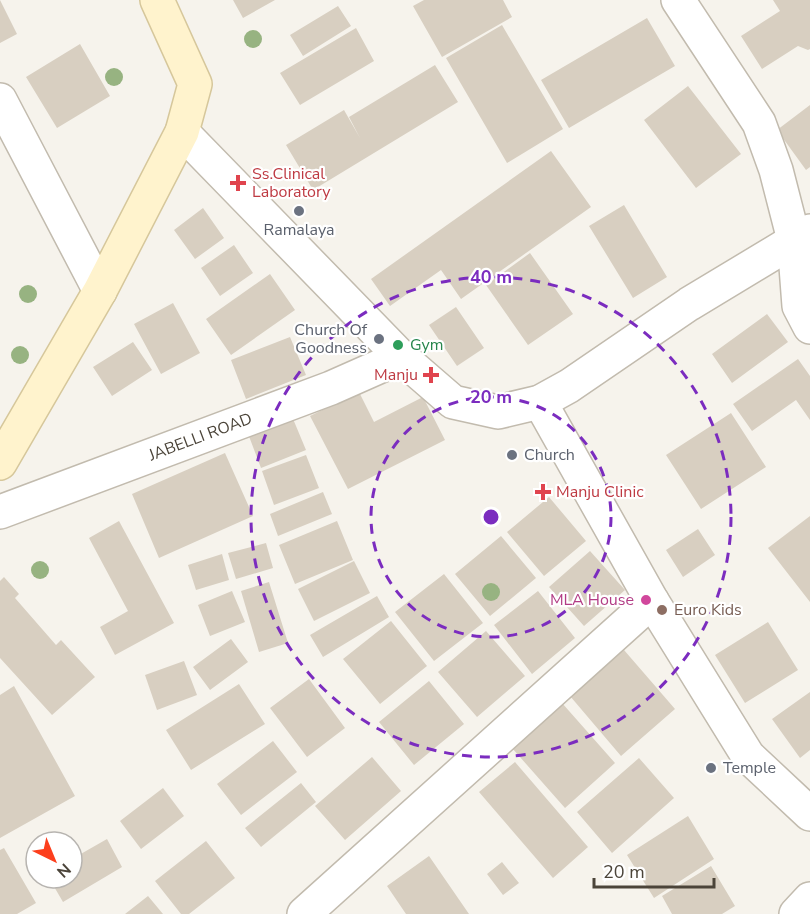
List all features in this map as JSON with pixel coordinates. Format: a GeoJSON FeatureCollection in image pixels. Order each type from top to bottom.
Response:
{"type":"FeatureCollection","features":[{"type":"Feature","properties":{"kind":"main road"},"geometry":{"type":"LineString","coordinates":[[0,464],[100,291],[182,132],[195,84],[157,0]]}},
{"type":"Feature","properties":{"kind":"street"},"geometry":{"type":"LineString","coordinates":[[678,0],[759,123],[802,235],[799,306],[810,327]]}},
{"type":"Feature","properties":{"kind":"street"},"geometry":{"type":"LineString","coordinates":[[0,100],[100,291]]}},
{"type":"Feature","properties":{"kind":"street"},"geometry":{"type":"LineString","coordinates":[[182,132],[401,357],[453,402],[498,412],[540,402],[569,386],[689,304],[802,235]]}},
{"type":"Feature","properties":{"kind":"street","name":"JABELLI ROAD"},"geometry":{"type":"LineString","coordinates":[[0,512],[331,388],[401,357]]}},
{"type":"Feature","properties":{"kind":"street"},"geometry":{"type":"LineString","coordinates":[[540,402],[652,601],[748,756],[810,814]]}},
{"type":"Feature","properties":{"kind":"street"},"geometry":{"type":"LineString","coordinates":[[304,914],[652,601]]}},
{"type":"Feature","properties":{"kind":"street"},"geometry":{"type":"LineString","coordinates":[[796,914],[810,900]]}},
{"type":"Feature","properties":{"kind":"building"},"geometry":{"type":"Polygon","coordinates":[[[0,0],[17,34],[0,43],[0,0]]]}},
{"type":"Feature","properties":{"kind":"building"},"geometry":{"type":"Polygon","coordinates":[[[233,0],[275,0],[243,18],[233,0]]]}},
{"type":"Feature","properties":{"kind":"building"},"geometry":{"type":"Polygon","coordinates":[[[424,0],[503,0],[512,17],[442,57],[413,6],[424,0]]]}},
{"type":"Feature","properties":{"kind":"building"},"geometry":{"type":"Polygon","coordinates":[[[773,0],[810,0],[810,49],[798,46],[762,69],[741,36],[780,11],[773,0]]]}},
{"type":"Feature","properties":{"kind":"building"},"geometry":{"type":"Polygon","coordinates":[[[338,6],[351,26],[303,56],[290,35],[338,6]]]}},
{"type":"Feature","properties":{"kind":"building"},"geometry":{"type":"Polygon","coordinates":[[[647,18],[675,66],[569,128],[541,80],[647,18]]]}},
{"type":"Feature","properties":{"kind":"building"},"geometry":{"type":"Polygon","coordinates":[[[502,25],[563,129],[507,163],[446,58],[502,25]]]}},
{"type":"Feature","properties":{"kind":"building"},"geometry":{"type":"Polygon","coordinates":[[[356,28],[374,61],[300,105],[280,73],[356,28]]]}},
{"type":"Feature","properties":{"kind":"building"},"geometry":{"type":"Polygon","coordinates":[[[80,44],[110,96],[57,128],[26,77],[80,44]]]}},
{"type":"Feature","properties":{"kind":"building"},"geometry":{"type":"Polygon","coordinates":[[[435,65],[458,102],[313,190],[286,145],[344,110],[360,138],[349,117],[435,65]]]}},
{"type":"Feature","properties":{"kind":"building"},"geometry":{"type":"Polygon","coordinates":[[[688,86],[741,154],[696,188],[644,120],[688,86]]]}},
{"type":"Feature","properties":{"kind":"building"},"geometry":{"type":"Polygon","coordinates":[[[810,105],[810,167],[806,170],[777,130],[810,105]]]}},
{"type":"Feature","properties":{"kind":"building"},"geometry":{"type":"Polygon","coordinates":[[[551,151],[591,207],[461,299],[441,270],[390,306],[371,279],[551,151]]]}},
{"type":"Feature","properties":{"kind":"building"},"geometry":{"type":"Polygon","coordinates":[[[624,205],[667,277],[633,298],[589,226],[624,205]]]}},
{"type":"Feature","properties":{"kind":"building"},"geometry":{"type":"Polygon","coordinates":[[[203,208],[224,238],[195,259],[174,230],[203,208]]]}},
{"type":"Feature","properties":{"kind":"building"},"geometry":{"type":"Polygon","coordinates":[[[234,245],[253,273],[220,296],[201,268],[234,245]]]}},
{"type":"Feature","properties":{"kind":"building"},"geometry":{"type":"Polygon","coordinates":[[[530,253],[573,314],[528,345],[486,285],[530,253]]]}},
{"type":"Feature","properties":{"kind":"building"},"geometry":{"type":"Polygon","coordinates":[[[270,274],[295,310],[231,355],[206,319],[270,274]]]}},
{"type":"Feature","properties":{"kind":"building"},"geometry":{"type":"Polygon","coordinates":[[[173,303],[200,353],[161,374],[134,324],[173,303]]]}},
{"type":"Feature","properties":{"kind":"building"},"geometry":{"type":"Polygon","coordinates":[[[456,307],[484,348],[457,366],[429,325],[456,307]]]}},
{"type":"Feature","properties":{"kind":"building"},"geometry":{"type":"Polygon","coordinates":[[[767,314],[788,342],[732,383],[712,354],[767,314]]]}},
{"type":"Feature","properties":{"kind":"building"},"geometry":{"type":"Polygon","coordinates":[[[290,337],[306,375],[246,399],[231,360],[290,337]]]}},
{"type":"Feature","properties":{"kind":"building"},"geometry":{"type":"Polygon","coordinates":[[[133,342],[152,370],[112,396],[93,367],[133,342]]]}},
{"type":"Feature","properties":{"kind":"building"},"geometry":{"type":"Polygon","coordinates":[[[798,359],[810,376],[810,420],[796,400],[752,431],[733,404],[798,359]]]}},
{"type":"Feature","properties":{"kind":"building"},"geometry":{"type":"Polygon","coordinates":[[[359,392],[374,422],[423,397],[445,440],[348,489],[310,416],[359,392]]]}},
{"type":"Feature","properties":{"kind":"building"},"geometry":{"type":"Polygon","coordinates":[[[731,413],[766,467],[701,509],[666,455],[731,413]]]}},
{"type":"Feature","properties":{"kind":"building"},"geometry":{"type":"Polygon","coordinates":[[[291,414],[306,450],[261,468],[247,431],[291,414]]]}},
{"type":"Feature","properties":{"kind":"building"},"geometry":{"type":"Polygon","coordinates":[[[225,453],[253,516],[159,558],[132,494],[225,453]]]}},
{"type":"Feature","properties":{"kind":"building"},"geometry":{"type":"Polygon","coordinates":[[[306,455],[319,488],[274,505],[262,471],[306,455]]]}},
{"type":"Feature","properties":{"kind":"building"},"geometry":{"type":"Polygon","coordinates":[[[323,492],[332,514],[278,536],[270,514],[323,492]]]}},
{"type":"Feature","properties":{"kind":"building"},"geometry":{"type":"Polygon","coordinates":[[[549,497],[586,541],[544,576],[507,532],[549,497]]]}},
{"type":"Feature","properties":{"kind":"building"},"geometry":{"type":"Polygon","coordinates":[[[810,516],[810,602],[768,548],[810,516]]]}},
{"type":"Feature","properties":{"kind":"building"},"geometry":{"type":"Polygon","coordinates":[[[119,521],[174,623],[115,655],[100,627],[128,611],[89,538],[119,521]]]}},
{"type":"Feature","properties":{"kind":"building"},"geometry":{"type":"Polygon","coordinates":[[[337,521],[353,560],[295,584],[279,545],[337,521]]]}},
{"type":"Feature","properties":{"kind":"building"},"geometry":{"type":"Polygon","coordinates":[[[698,529],[715,555],[683,577],[666,550],[698,529]]]}},
{"type":"Feature","properties":{"kind":"building"},"geometry":{"type":"Polygon","coordinates":[[[501,536],[536,578],[490,616],[455,574],[501,536]]]}},
{"type":"Feature","properties":{"kind":"building"},"geometry":{"type":"Polygon","coordinates":[[[266,543],[273,568],[236,579],[228,553],[266,543]]]}},
{"type":"Feature","properties":{"kind":"building"},"geometry":{"type":"Polygon","coordinates":[[[590,551],[625,590],[584,626],[549,587],[590,551]]]}},
{"type":"Feature","properties":{"kind":"building"},"geometry":{"type":"Polygon","coordinates":[[[222,554],[229,580],[196,590],[188,565],[222,554]]]}},
{"type":"Feature","properties":{"kind":"building"},"geometry":{"type":"Polygon","coordinates":[[[354,561],[370,593],[314,621],[298,589],[354,561]]]}},
{"type":"Feature","properties":{"kind":"building"},"geometry":{"type":"Polygon","coordinates":[[[444,574],[483,623],[434,661],[395,612],[444,574]]]}},
{"type":"Feature","properties":{"kind":"building"},"geometry":{"type":"Polygon","coordinates":[[[4,577],[19,594],[15,598],[56,645],[61,640],[95,677],[52,715],[0,658],[0,581],[4,577]]]}},
{"type":"Feature","properties":{"kind":"building"},"geometry":{"type":"Polygon","coordinates":[[[269,582],[288,643],[259,652],[241,591],[269,582]]]}},
{"type":"Feature","properties":{"kind":"building"},"geometry":{"type":"Polygon","coordinates":[[[232,591],[245,622],[210,636],[198,605],[232,591]]]}},
{"type":"Feature","properties":{"kind":"building"},"geometry":{"type":"Polygon","coordinates":[[[538,591],[575,638],[532,674],[494,625],[538,591]]]}},
{"type":"Feature","properties":{"kind":"building"},"geometry":{"type":"Polygon","coordinates":[[[377,596],[389,617],[323,657],[310,635],[377,596]]]}},
{"type":"Feature","properties":{"kind":"building"},"geometry":{"type":"Polygon","coordinates":[[[391,621],[427,666],[380,704],[343,659],[391,621]]]}},
{"type":"Feature","properties":{"kind":"building"},"geometry":{"type":"Polygon","coordinates":[[[768,622],[798,670],[745,703],[715,655],[768,622]]]}},
{"type":"Feature","properties":{"kind":"building"},"geometry":{"type":"Polygon","coordinates":[[[486,631],[525,676],[477,717],[438,672],[486,631]]]}},
{"type":"Feature","properties":{"kind":"building"},"geometry":{"type":"Polygon","coordinates":[[[231,639],[248,662],[210,690],[193,667],[231,639]]]}},
{"type":"Feature","properties":{"kind":"building"},"geometry":{"type":"Polygon","coordinates":[[[624,650],[675,709],[621,756],[570,696],[624,650]]]}},
{"type":"Feature","properties":{"kind":"building"},"geometry":{"type":"Polygon","coordinates":[[[184,661],[197,695],[157,710],[145,675],[184,661]]]}},
{"type":"Feature","properties":{"kind":"building"},"geometry":{"type":"Polygon","coordinates":[[[309,679],[345,728],[307,757],[270,708],[309,679]]]}},
{"type":"Feature","properties":{"kind":"building"},"geometry":{"type":"Polygon","coordinates":[[[429,681],[464,724],[414,765],[379,722],[429,681]]]}},
{"type":"Feature","properties":{"kind":"building"},"geometry":{"type":"Polygon","coordinates":[[[239,684],[265,724],[191,770],[166,730],[239,684]]]}},
{"type":"Feature","properties":{"kind":"building"},"geometry":{"type":"Polygon","coordinates":[[[14,686],[75,796],[0,838],[0,695],[14,686]]]}},
{"type":"Feature","properties":{"kind":"building"},"geometry":{"type":"Polygon","coordinates":[[[810,692],[810,750],[800,758],[772,719],[810,692]]]}},
{"type":"Feature","properties":{"kind":"building"},"geometry":{"type":"Polygon","coordinates":[[[562,703],[615,763],[565,808],[512,748],[562,703]]]}},
{"type":"Feature","properties":{"kind":"building"},"geometry":{"type":"Polygon","coordinates":[[[273,741],[297,772],[241,815],[217,784],[273,741]]]}},
{"type":"Feature","properties":{"kind":"building"},"geometry":{"type":"Polygon","coordinates":[[[372,757],[401,791],[345,840],[315,806],[372,757]]]}},
{"type":"Feature","properties":{"kind":"building"},"geometry":{"type":"Polygon","coordinates":[[[639,758],[674,798],[612,853],[577,812],[639,758]]]}},
{"type":"Feature","properties":{"kind":"building"},"geometry":{"type":"Polygon","coordinates":[[[515,762],[588,847],[553,878],[479,792],[515,762]]]}},
{"type":"Feature","properties":{"kind":"building"},"geometry":{"type":"Polygon","coordinates":[[[301,783],[316,802],[261,847],[245,828],[301,783]]]}},
{"type":"Feature","properties":{"kind":"building"},"geometry":{"type":"Polygon","coordinates":[[[163,788],[184,816],[141,849],[120,821],[163,788]]]}},
{"type":"Feature","properties":{"kind":"building"},"geometry":{"type":"Polygon","coordinates":[[[688,816],[714,859],[654,898],[627,855],[688,816]]]}},
{"type":"Feature","properties":{"kind":"building"},"geometry":{"type":"Polygon","coordinates":[[[107,839],[122,867],[84,890],[84,852],[107,839]]]}},
{"type":"Feature","properties":{"kind":"building"},"geometry":{"type":"Polygon","coordinates":[[[206,841],[235,878],[189,914],[181,914],[155,881],[206,841]]]}},
{"type":"Feature","properties":{"kind":"building"},"geometry":{"type":"Polygon","coordinates":[[[4,848],[24,882],[24,890],[28,890],[36,903],[17,914],[0,914],[0,850],[4,848]]]}},
{"type":"Feature","properties":{"kind":"building"},"geometry":{"type":"Polygon","coordinates":[[[429,856],[469,914],[406,914],[387,886],[429,856]]]}},
{"type":"Feature","properties":{"kind":"building"},"geometry":{"type":"Polygon","coordinates":[[[502,862],[519,883],[503,895],[487,874],[502,862]]]}},
{"type":"Feature","properties":{"kind":"building"},"geometry":{"type":"Polygon","coordinates":[[[711,866],[735,906],[722,914],[672,914],[662,896],[711,866]]]}},
{"type":"Feature","properties":{"kind":"building"},"geometry":{"type":"Polygon","coordinates":[[[56,890],[83,890],[63,902],[56,890]]]}},
{"type":"Feature","properties":{"kind":"building"},"geometry":{"type":"Polygon","coordinates":[[[148,896],[163,914],[125,914],[148,896]]]}},
{"type":"Feature","properties":{"kind":"place","name":"Ss.Clinical Laboratory"},"geometry":{"type":"Point","coordinates":[238,183]}},
{"type":"Feature","properties":{"kind":"place","name":"Ramalaya"},"geometry":{"type":"Point","coordinates":[299,211]}},
{"type":"Feature","properties":{"kind":"place","name":"Church Of Goodness"},"geometry":{"type":"Point","coordinates":[379,339]}},
{"type":"Feature","properties":{"kind":"place","name":"Gym"},"geometry":{"type":"Point","coordinates":[398,345]}},
{"type":"Feature","properties":{"kind":"place","name":"Manju"},"geometry":{"type":"Point","coordinates":[431,375]}},
{"type":"Feature","properties":{"kind":"place","name":"Church"},"geometry":{"type":"Point","coordinates":[512,455]}},
{"type":"Feature","properties":{"kind":"place","name":"Manju Clinic"},"geometry":{"type":"Point","coordinates":[543,492]}},
{"type":"Feature","properties":{"kind":"place","name":"MLA House"},"geometry":{"type":"Point","coordinates":[646,600]}},
{"type":"Feature","properties":{"kind":"place","name":"Euro Kids"},"geometry":{"type":"Point","coordinates":[662,610]}},
{"type":"Feature","properties":{"kind":"place","name":"Temple"},"geometry":{"type":"Point","coordinates":[711,768]}}]}
